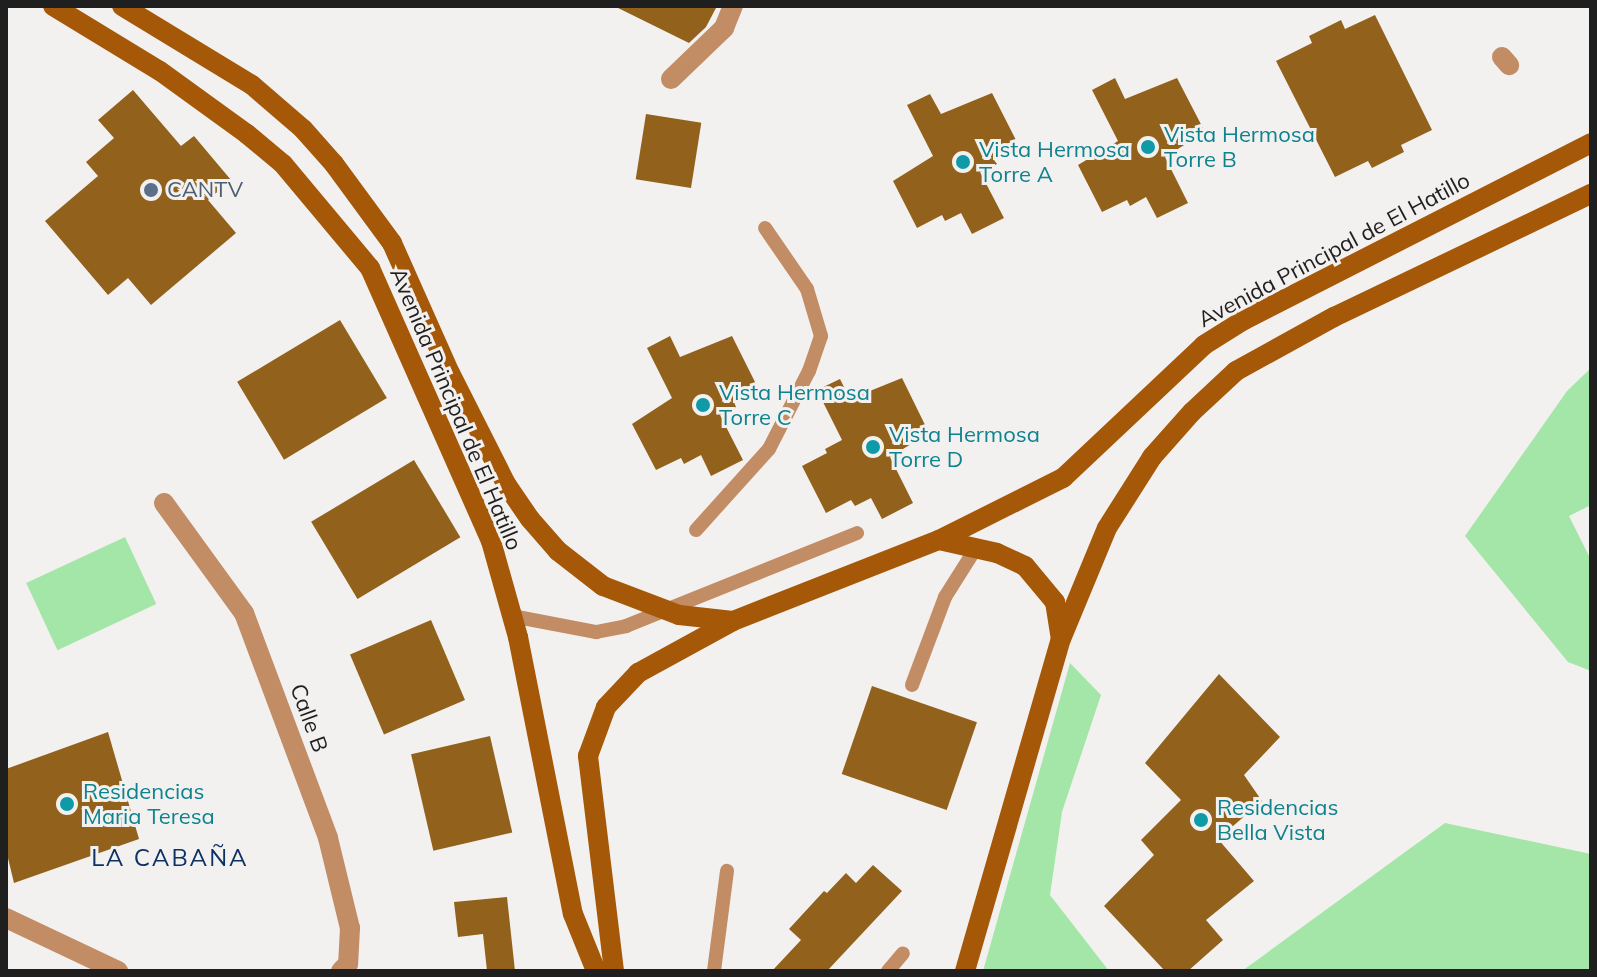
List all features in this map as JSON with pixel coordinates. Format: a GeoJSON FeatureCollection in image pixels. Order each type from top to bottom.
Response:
{"type":"FeatureCollection","features":[{"type":"Feature","properties":{"kind":"main road","name":"Avenida Principal de El Hatillo"},"geometry":{"type":"LineString","coordinates":[[53,6],[160,71],[247,134],[283,164],[370,268],[491,541],[512,616],[573,914],[596,971]]}},
{"type":"Feature","properties":{"kind":"main road","name":"Avenida Principal de El Hatillo"},"geometry":{"type":"LineString","coordinates":[[122,6],[252,85],[303,129],[334,164],[392,243],[464,401],[506,484],[530,519],[558,551],[603,586],[679,615],[733,621],[939,540],[1063,478],[1204,345],[1244,320],[1591,143]]}},
{"type":"Feature","properties":{"kind":"main road"},"geometry":{"type":"LineString","coordinates":[[965,971],[1061,639],[1107,528],[1130,488],[1192,412],[1236,371],[1334,317],[1591,194]]}},
{"type":"Feature","properties":{"kind":"main road"},"geometry":{"type":"LineString","coordinates":[[939,540],[976,548],[1025,566],[1055,602],[1061,639]]}},
{"type":"Feature","properties":{"kind":"main road"},"geometry":{"type":"LineString","coordinates":[[614,971],[588,756],[596,730],[606,707],[638,673],[733,621]]}},
{"type":"Feature","properties":{"kind":"street"},"geometry":{"type":"LineString","coordinates":[[671,79],[724,28],[733,6]]}},
{"type":"Feature","properties":{"kind":"street","name":"Calle B"},"geometry":{"type":"LineString","coordinates":[[164,503],[244,613],[328,838],[350,928],[348,964],[341,971]]}},
{"type":"Feature","properties":{"kind":"street"},"geometry":{"type":"LineString","coordinates":[[6,918],[118,971]]}},
{"type":"Feature","properties":{"kind":"lane"},"geometry":{"type":"LineString","coordinates":[[696,530],[769,449],[809,371],[821,336],[807,289],[765,228]]}},
{"type":"Feature","properties":{"kind":"lane"},"geometry":{"type":"LineString","coordinates":[[512,616],[596,632],[626,626],[857,533]]}},
{"type":"Feature","properties":{"kind":"lane"},"geometry":{"type":"LineString","coordinates":[[912,685],[945,597],[976,548]]}},
{"type":"Feature","properties":{"kind":"lane"},"geometry":{"type":"LineString","coordinates":[[714,971],[727,871]]}},
{"type":"Feature","properties":{"kind":"lane"},"geometry":{"type":"LineString","coordinates":[[888,971],[903,953]]}},
{"type":"Feature","properties":{"kind":"green space"},"geometry":{"type":"Polygon","coordinates":[[[1591,368],[1591,505],[1569,516],[1591,560],[1591,671],[1568,662],[1465,536],[1567,391],[1591,368]]]}},
{"type":"Feature","properties":{"kind":"green space"},"geometry":{"type":"Polygon","coordinates":[[[125,537],[156,604],[57,650],[26,583],[125,537]]]}},
{"type":"Feature","properties":{"kind":"green space"},"geometry":{"type":"Polygon","coordinates":[[[1070,663],[1101,695],[1062,812],[1050,895],[1109,971],[983,971],[1070,663]]]}},
{"type":"Feature","properties":{"kind":"green space"},"geometry":{"type":"Polygon","coordinates":[[[1445,823],[1591,854],[1591,971],[1242,971],[1445,823]]]}},
{"type":"Feature","properties":{"kind":"building"},"geometry":{"type":"Polygon","coordinates":[[[614,6],[717,6],[706,27],[689,43],[614,6]]]}},
{"type":"Feature","properties":{"kind":"building"},"geometry":{"type":"Polygon","coordinates":[[[1375,15],[1432,130],[1401,145],[1404,152],[1372,168],[1368,161],[1335,177],[1276,61],[1312,43],[1309,36],[1341,20],[1345,29],[1375,15]]]}},
{"type":"Feature","properties":{"kind":"building","name":"Vista Hermosa Torre B"},"geometry":{"type":"Polygon","coordinates":[[[1115,78],[1125,99],[1177,78],[1205,132],[1165,157],[1188,203],[1157,218],[1146,197],[1130,206],[1127,200],[1102,212],[1078,165],[1118,141],[1092,90],[1115,78]]]}},
{"type":"Feature","properties":{"kind":"building","name":"CANTV"},"geometry":{"type":"Polygon","coordinates":[[[133,90],[181,146],[194,136],[231,180],[208,200],[236,233],[151,305],[128,278],[108,295],[45,221],[98,176],[86,162],[114,138],[98,120],[133,90]]]}},
{"type":"Feature","properties":{"kind":"building","name":"Vista Hermosa Torre A"},"geometry":{"type":"Polygon","coordinates":[[[992,93],[1020,148],[994,160],[997,164],[980,172],[1004,218],[972,234],[961,213],[945,221],[942,215],[917,228],[893,181],[933,156],[907,105],[930,94],[941,114],[992,93]]]}},
{"type":"Feature","properties":{"kind":"building"},"geometry":{"type":"Polygon","coordinates":[[[646,114],[701,123],[691,188],[636,179],[646,114]]]}},
{"type":"Feature","properties":{"kind":"building"},"geometry":{"type":"Polygon","coordinates":[[[340,320],[387,398],[284,460],[237,382],[340,320]]]}},
{"type":"Feature","properties":{"kind":"building","name":"Vista Hermosa Torre C"},"geometry":{"type":"Polygon","coordinates":[[[670,336],[680,357],[732,336],[759,390],[734,402],[736,407],[720,415],[743,460],[711,476],[701,455],[684,464],[681,458],[656,470],[632,424],[672,398],[647,348],[670,336]]]}},
{"type":"Feature","properties":{"kind":"building","name":"Vista Hermosa Torre D"},"geometry":{"type":"Polygon","coordinates":[[[902,378],[929,433],[890,457],[913,503],[882,519],[871,498],[855,506],[851,500],[826,513],[802,466],[827,453],[825,449],[842,440],[817,390],[840,379],[850,399],[902,378]]]}},
{"type":"Feature","properties":{"kind":"building"},"geometry":{"type":"Polygon","coordinates":[[[414,460],[460,537],[357,599],[311,522],[414,460]]]}},
{"type":"Feature","properties":{"kind":"building"},"geometry":{"type":"Polygon","coordinates":[[[431,620],[465,700],[384,734],[350,654],[431,620]]]}},
{"type":"Feature","properties":{"kind":"building","name":"Residencias Bella Vista"},"geometry":{"type":"Polygon","coordinates":[[[1219,674],[1280,737],[1244,775],[1262,801],[1218,839],[1254,881],[1206,920],[1223,940],[1188,971],[1165,971],[1104,906],[1154,855],[1141,840],[1181,800],[1145,763],[1219,674]]]}},
{"type":"Feature","properties":{"kind":"building"},"geometry":{"type":"Polygon","coordinates":[[[872,686],[977,722],[947,810],[842,774],[872,686]]]}},
{"type":"Feature","properties":{"kind":"building","name":"Residencias Maria Teresa"},"geometry":{"type":"Polygon","coordinates":[[[108,732],[139,839],[14,883],[6,850],[6,769],[108,732]]]}},
{"type":"Feature","properties":{"kind":"building"},"geometry":{"type":"Polygon","coordinates":[[[490,736],[512,832],[433,851],[411,754],[490,736]]]}},
{"type":"Feature","properties":{"kind":"building"},"geometry":{"type":"Polygon","coordinates":[[[873,865],[902,891],[827,971],[772,971],[801,940],[789,929],[824,891],[827,893],[846,873],[856,883],[873,865]]]}},
{"type":"Feature","properties":{"kind":"building"},"geometry":{"type":"Polygon","coordinates":[[[507,897],[515,971],[487,971],[483,934],[458,937],[454,902],[507,897]]]}},
{"type":"Feature","properties":{"kind":"place","name":"Vista Hermosa Torre B"},"geometry":{"type":"Point","coordinates":[1148,147]}},
{"type":"Feature","properties":{"kind":"place","name":"Vista Hermosa Torre A"},"geometry":{"type":"Point","coordinates":[963,162]}},
{"type":"Feature","properties":{"kind":"place","name":"CANTV"},"geometry":{"type":"Point","coordinates":[151,190]}},
{"type":"Feature","properties":{"kind":"place","name":"Vista Hermosa Torre C"},"geometry":{"type":"Point","coordinates":[703,405]}},
{"type":"Feature","properties":{"kind":"place","name":"Vista Hermosa Torre D"},"geometry":{"type":"Point","coordinates":[873,447]}},
{"type":"Feature","properties":{"kind":"place","name":"Residencias Maria Teresa"},"geometry":{"type":"Point","coordinates":[67,804]}},
{"type":"Feature","properties":{"kind":"place","name":"Residencias Bella Vista"},"geometry":{"type":"Point","coordinates":[1201,820]}},
{"type":"Feature","properties":{"kind":"district","name":"LA CABAÑA"},"geometry":{"type":"Point","coordinates":[170,858]}}]}
